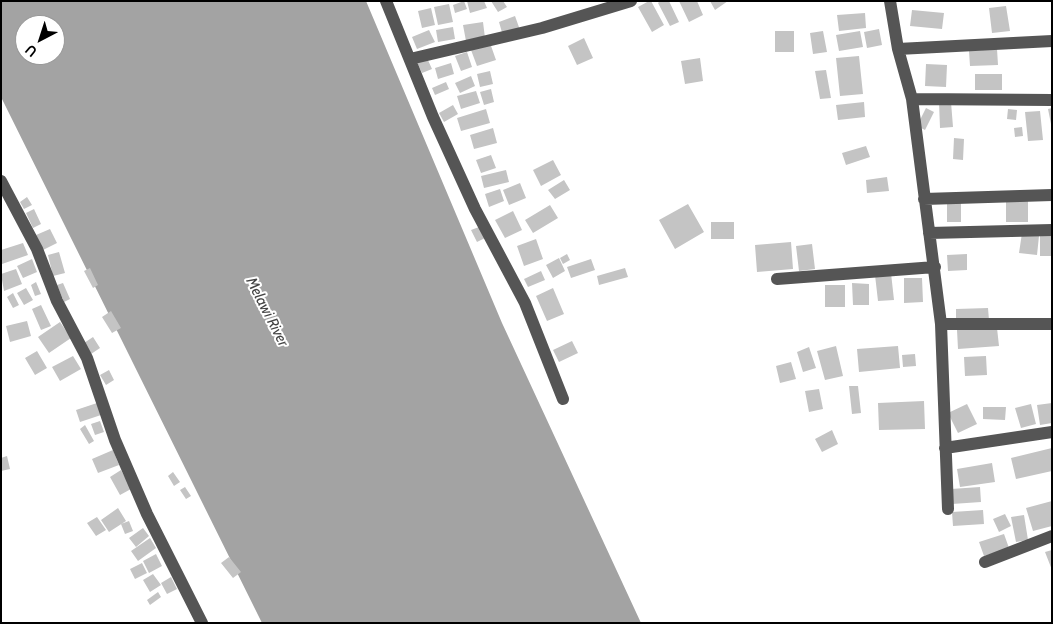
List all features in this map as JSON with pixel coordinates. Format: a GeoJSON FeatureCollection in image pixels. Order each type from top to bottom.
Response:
{"type":"FeatureCollection","features":[{"type":"Feature","properties":{"kind":"street"},"geometry":{"type":"LineString","coordinates":[[386,1],[433,117],[475,209],[524,303],[563,399]]}},
{"type":"Feature","properties":{"kind":"street"},"geometry":{"type":"LineString","coordinates":[[410,60],[542,28],[631,1]]}},
{"type":"Feature","properties":{"kind":"street"},"geometry":{"type":"LineString","coordinates":[[890,1],[898,49],[912,100],[935,267],[941,324],[948,509]]}},
{"type":"Feature","properties":{"kind":"street"},"geometry":{"type":"LineString","coordinates":[[898,49],[1052,41]]}},
{"type":"Feature","properties":{"kind":"street"},"geometry":{"type":"LineString","coordinates":[[912,100],[1052,100]]}},
{"type":"Feature","properties":{"kind":"street"},"geometry":{"type":"LineString","coordinates":[[1,182],[37,249],[57,301],[87,358],[115,440],[146,514],[202,623]]}},
{"type":"Feature","properties":{"kind":"street"},"geometry":{"type":"LineString","coordinates":[[924,198],[1052,195]]}},
{"type":"Feature","properties":{"kind":"street"},"geometry":{"type":"LineString","coordinates":[[929,233],[1052,230]]}},
{"type":"Feature","properties":{"kind":"street"},"geometry":{"type":"LineString","coordinates":[[777,279],[935,267]]}},
{"type":"Feature","properties":{"kind":"street"},"geometry":{"type":"LineString","coordinates":[[941,324],[1052,324]]}},
{"type":"Feature","properties":{"kind":"street"},"geometry":{"type":"LineString","coordinates":[[945,448],[1052,432]]}},
{"type":"Feature","properties":{"kind":"street"},"geometry":{"type":"LineString","coordinates":[[985,562],[1052,536]]}},
{"type":"Feature","properties":{"kind":"water","name":"Melawi River"},"geometry":{"type":"Polygon","coordinates":[[[1,1],[366,1],[502,323],[641,623],[262,623],[1,97],[1,1]]]}},
{"type":"Feature","properties":{"kind":"building"},"geometry":{"type":"Polygon","coordinates":[[[464,1],[467,9],[455,13],[453,5],[464,1]]]}},
{"type":"Feature","properties":{"kind":"building"},"geometry":{"type":"Polygon","coordinates":[[[467,1],[484,1],[487,8],[470,13],[467,1]]]}},
{"type":"Feature","properties":{"kind":"building"},"geometry":{"type":"Polygon","coordinates":[[[491,1],[503,1],[507,7],[498,12],[491,1]]]}},
{"type":"Feature","properties":{"kind":"building"},"geometry":{"type":"Polygon","coordinates":[[[651,1],[664,25],[652,32],[638,7],[651,1]]]}},
{"type":"Feature","properties":{"kind":"building"},"geometry":{"type":"Polygon","coordinates":[[[660,1],[669,1],[679,22],[670,26],[658,3],[660,1]]]}},
{"type":"Feature","properties":{"kind":"building"},"geometry":{"type":"Polygon","coordinates":[[[679,1],[697,1],[703,15],[689,22],[679,1]]]}},
{"type":"Feature","properties":{"kind":"building"},"geometry":{"type":"Polygon","coordinates":[[[710,1],[728,1],[715,10],[710,1]]]}},
{"type":"Feature","properties":{"kind":"building"},"geometry":{"type":"Polygon","coordinates":[[[449,4],[453,22],[438,25],[434,7],[449,4]]]}},
{"type":"Feature","properties":{"kind":"building"},"geometry":{"type":"Polygon","coordinates":[[[1006,6],[1010,31],[992,33],[989,8],[1006,6]]]}},
{"type":"Feature","properties":{"kind":"building"},"geometry":{"type":"Polygon","coordinates":[[[431,8],[435,25],[422,28],[418,11],[431,8]]]}},
{"type":"Feature","properties":{"kind":"building"},"geometry":{"type":"Polygon","coordinates":[[[912,10],[944,13],[942,29],[910,26],[912,10]]]}},
{"type":"Feature","properties":{"kind":"building"},"geometry":{"type":"Polygon","coordinates":[[[865,13],[866,28],[839,31],[837,15],[865,13]]]}},
{"type":"Feature","properties":{"kind":"building"},"geometry":{"type":"Polygon","coordinates":[[[515,16],[520,30],[503,36],[499,22],[515,16]]]}},
{"type":"Feature","properties":{"kind":"building"},"geometry":{"type":"Polygon","coordinates":[[[483,22],[485,38],[466,41],[463,25],[483,22]]]}},
{"type":"Feature","properties":{"kind":"building"},"geometry":{"type":"Polygon","coordinates":[[[453,27],[455,39],[438,42],[436,30],[453,27]]]}},
{"type":"Feature","properties":{"kind":"building"},"geometry":{"type":"Polygon","coordinates":[[[879,29],[882,45],[867,48],[864,32],[879,29]]]}},
{"type":"Feature","properties":{"kind":"building"},"geometry":{"type":"Polygon","coordinates":[[[429,30],[435,42],[417,49],[412,37],[429,30]]]}},
{"type":"Feature","properties":{"kind":"building"},"geometry":{"type":"Polygon","coordinates":[[[775,31],[794,31],[794,52],[775,52],[775,31]]]}},
{"type":"Feature","properties":{"kind":"building"},"geometry":{"type":"Polygon","coordinates":[[[823,31],[827,52],[813,54],[810,33],[823,31]]]}},
{"type":"Feature","properties":{"kind":"building"},"geometry":{"type":"Polygon","coordinates":[[[860,31],[863,47],[839,51],[836,35],[860,31]]]}},
{"type":"Feature","properties":{"kind":"building"},"geometry":{"type":"Polygon","coordinates":[[[584,38],[593,58],[577,65],[568,46],[584,38]]]}},
{"type":"Feature","properties":{"kind":"building"},"geometry":{"type":"Polygon","coordinates":[[[490,43],[496,60],[477,66],[471,50],[490,43]]]}},
{"type":"Feature","properties":{"kind":"building"},"geometry":{"type":"Polygon","coordinates":[[[997,49],[998,65],[970,66],[969,51],[997,49]]]}},
{"type":"Feature","properties":{"kind":"building"},"geometry":{"type":"Polygon","coordinates":[[[467,52],[472,67],[461,71],[455,56],[467,52]]]}},
{"type":"Feature","properties":{"kind":"building"},"geometry":{"type":"Polygon","coordinates":[[[859,56],[863,94],[840,96],[836,58],[859,56]]]}},
{"type":"Feature","properties":{"kind":"building"},"geometry":{"type":"Polygon","coordinates":[[[427,58],[432,69],[422,73],[417,62],[427,58]]]}},
{"type":"Feature","properties":{"kind":"building"},"geometry":{"type":"Polygon","coordinates":[[[700,58],[703,81],[685,84],[681,61],[700,58]]]}},
{"type":"Feature","properties":{"kind":"building"},"geometry":{"type":"Polygon","coordinates":[[[451,63],[454,74],[438,79],[435,68],[451,63]]]}},
{"type":"Feature","properties":{"kind":"building"},"geometry":{"type":"Polygon","coordinates":[[[926,64],[947,65],[946,87],[925,86],[926,64]]]}},
{"type":"Feature","properties":{"kind":"building"},"geometry":{"type":"Polygon","coordinates":[[[826,70],[831,98],[820,99],[815,71],[826,70]]]}},
{"type":"Feature","properties":{"kind":"building"},"geometry":{"type":"Polygon","coordinates":[[[490,71],[493,84],[480,87],[477,74],[490,71]]]}},
{"type":"Feature","properties":{"kind":"building"},"geometry":{"type":"Polygon","coordinates":[[[975,74],[1002,74],[1002,90],[975,90],[975,74]]]}},
{"type":"Feature","properties":{"kind":"building"},"geometry":{"type":"Polygon","coordinates":[[[471,76],[475,86],[460,93],[455,83],[471,76]]]}},
{"type":"Feature","properties":{"kind":"building"},"geometry":{"type":"Polygon","coordinates":[[[446,82],[449,89],[435,95],[432,88],[446,82]]]}},
{"type":"Feature","properties":{"kind":"building"},"geometry":{"type":"Polygon","coordinates":[[[491,89],[494,102],[484,105],[480,92],[491,89]]]}},
{"type":"Feature","properties":{"kind":"building"},"geometry":{"type":"Polygon","coordinates":[[[476,91],[480,103],[461,109],[457,96],[476,91]]]}},
{"type":"Feature","properties":{"kind":"building"},"geometry":{"type":"Polygon","coordinates":[[[864,102],[865,117],[838,120],[836,105],[864,102]]]}},
{"type":"Feature","properties":{"kind":"building"},"geometry":{"type":"Polygon","coordinates":[[[939,102],[951,102],[953,127],[940,128],[939,102]]]}},
{"type":"Feature","properties":{"kind":"building"},"geometry":{"type":"Polygon","coordinates":[[[453,105],[458,114],[444,122],[439,113],[453,105]]]}},
{"type":"Feature","properties":{"kind":"building"},"geometry":{"type":"Polygon","coordinates":[[[926,108],[934,112],[925,130],[917,126],[926,108]]]}},
{"type":"Feature","properties":{"kind":"building"},"geometry":{"type":"Polygon","coordinates":[[[1052,108],[1052,124],[1051,124],[1048,109],[1052,108]]]}},
{"type":"Feature","properties":{"kind":"building"},"geometry":{"type":"Polygon","coordinates":[[[486,109],[490,123],[461,131],[457,118],[486,109]]]}},
{"type":"Feature","properties":{"kind":"building"},"geometry":{"type":"Polygon","coordinates":[[[1008,109],[1017,110],[1016,120],[1007,119],[1008,109]]]}},
{"type":"Feature","properties":{"kind":"building"},"geometry":{"type":"Polygon","coordinates":[[[1040,111],[1043,140],[1028,141],[1025,112],[1040,111]]]}},
{"type":"Feature","properties":{"kind":"building"},"geometry":{"type":"Polygon","coordinates":[[[1022,127],[1023,136],[1015,137],[1014,128],[1022,127]]]}},
{"type":"Feature","properties":{"kind":"building"},"geometry":{"type":"Polygon","coordinates":[[[493,128],[497,143],[474,149],[470,135],[493,128]]]}},
{"type":"Feature","properties":{"kind":"building"},"geometry":{"type":"Polygon","coordinates":[[[954,138],[964,139],[963,160],[953,159],[954,138]]]}},
{"type":"Feature","properties":{"kind":"building"},"geometry":{"type":"Polygon","coordinates":[[[866,146],[870,157],[846,165],[842,153],[866,146]]]}},
{"type":"Feature","properties":{"kind":"building"},"geometry":{"type":"Polygon","coordinates":[[[491,155],[496,168],[481,173],[476,160],[491,155]]]}},
{"type":"Feature","properties":{"kind":"building"},"geometry":{"type":"Polygon","coordinates":[[[553,160],[561,175],[541,186],[533,170],[553,160]]]}},
{"type":"Feature","properties":{"kind":"building"},"geometry":{"type":"Polygon","coordinates":[[[506,170],[509,182],[484,188],[481,176],[506,170]]]}},
{"type":"Feature","properties":{"kind":"building"},"geometry":{"type":"Polygon","coordinates":[[[887,177],[889,191],[867,193],[866,180],[887,177]]]}},
{"type":"Feature","properties":{"kind":"building"},"geometry":{"type":"Polygon","coordinates":[[[564,180],[570,190],[555,199],[548,190],[564,180]]]}},
{"type":"Feature","properties":{"kind":"building"},"geometry":{"type":"Polygon","coordinates":[[[520,183],[526,198],[509,205],[503,190],[520,183]]]}},
{"type":"Feature","properties":{"kind":"building"},"geometry":{"type":"Polygon","coordinates":[[[500,189],[504,201],[489,207],[485,194],[500,189]]]}},
{"type":"Feature","properties":{"kind":"building"},"geometry":{"type":"Polygon","coordinates":[[[27,197],[32,205],[24,209],[20,202],[27,197]]]}},
{"type":"Feature","properties":{"kind":"building"},"geometry":{"type":"Polygon","coordinates":[[[1006,199],[1028,200],[1028,222],[1006,222],[1006,199]]]}},
{"type":"Feature","properties":{"kind":"building"},"geometry":{"type":"Polygon","coordinates":[[[947,201],[961,201],[961,222],[947,222],[947,201]]]}},
{"type":"Feature","properties":{"kind":"building"},"geometry":{"type":"Polygon","coordinates":[[[688,204],[704,232],[675,249],[659,220],[688,204]]]}},
{"type":"Feature","properties":{"kind":"building"},"geometry":{"type":"Polygon","coordinates":[[[550,205],[558,218],[533,233],[525,220],[550,205]]]}},
{"type":"Feature","properties":{"kind":"building"},"geometry":{"type":"Polygon","coordinates":[[[34,209],[41,224],[33,228],[26,213],[34,209]]]}},
{"type":"Feature","properties":{"kind":"building"},"geometry":{"type":"Polygon","coordinates":[[[513,211],[522,230],[505,238],[495,220],[513,211]]]}},
{"type":"Feature","properties":{"kind":"building"},"geometry":{"type":"Polygon","coordinates":[[[711,222],[734,222],[734,239],[711,239],[711,222]]]}},
{"type":"Feature","properties":{"kind":"building"},"geometry":{"type":"Polygon","coordinates":[[[479,227],[485,238],[477,242],[471,230],[479,227]]]}},
{"type":"Feature","properties":{"kind":"building"},"geometry":{"type":"Polygon","coordinates":[[[50,229],[57,243],[43,250],[36,235],[50,229]]]}},
{"type":"Feature","properties":{"kind":"building"},"geometry":{"type":"Polygon","coordinates":[[[1022,233],[1039,236],[1037,255],[1019,253],[1022,233]]]}},
{"type":"Feature","properties":{"kind":"building"},"geometry":{"type":"Polygon","coordinates":[[[1040,235],[1052,235],[1052,256],[1040,256],[1040,235]]]}},
{"type":"Feature","properties":{"kind":"building"},"geometry":{"type":"Polygon","coordinates":[[[536,239],[543,259],[524,266],[517,246],[536,239]]]}},
{"type":"Feature","properties":{"kind":"building"},"geometry":{"type":"Polygon","coordinates":[[[791,242],[793,269],[757,272],[755,245],[791,242]]]}},
{"type":"Feature","properties":{"kind":"building"},"geometry":{"type":"Polygon","coordinates":[[[23,243],[28,255],[2,264],[1,250],[23,243]]]}},
{"type":"Feature","properties":{"kind":"building"},"geometry":{"type":"Polygon","coordinates":[[[812,244],[815,269],[799,271],[796,246],[812,244]]]}},
{"type":"Feature","properties":{"kind":"building"},"geometry":{"type":"Polygon","coordinates":[[[59,252],[65,273],[53,276],[48,255],[59,252]]]}},
{"type":"Feature","properties":{"kind":"building"},"geometry":{"type":"Polygon","coordinates":[[[567,254],[570,260],[563,264],[560,258],[567,254]]]}},
{"type":"Feature","properties":{"kind":"building"},"geometry":{"type":"Polygon","coordinates":[[[967,254],[967,270],[948,271],[947,255],[967,254]]]}},
{"type":"Feature","properties":{"kind":"building"},"geometry":{"type":"Polygon","coordinates":[[[559,258],[565,271],[553,278],[546,265],[559,258]]]}},
{"type":"Feature","properties":{"kind":"building"},"geometry":{"type":"Polygon","coordinates":[[[32,259],[37,272],[23,278],[17,266],[32,259]]]}},
{"type":"Feature","properties":{"kind":"building"},"geometry":{"type":"Polygon","coordinates":[[[591,259],[595,270],[571,278],[567,267],[591,259]]]}},
{"type":"Feature","properties":{"kind":"building"},"geometry":{"type":"Polygon","coordinates":[[[90,268],[98,285],[93,288],[84,271],[90,268]]]}},
{"type":"Feature","properties":{"kind":"building"},"geometry":{"type":"Polygon","coordinates":[[[625,268],[628,277],[599,285],[597,276],[625,268]]]}},
{"type":"Feature","properties":{"kind":"building"},"geometry":{"type":"Polygon","coordinates":[[[16,269],[22,284],[4,291],[1,274],[16,269]]]}},
{"type":"Feature","properties":{"kind":"building"},"geometry":{"type":"Polygon","coordinates":[[[541,271],[545,280],[528,287],[524,279],[541,271]]]}},
{"type":"Feature","properties":{"kind":"building"},"geometry":{"type":"Polygon","coordinates":[[[891,273],[894,300],[878,301],[875,275],[891,273]]]}},
{"type":"Feature","properties":{"kind":"building"},"geometry":{"type":"Polygon","coordinates":[[[904,278],[922,278],[923,302],[904,303],[904,278]]]}},
{"type":"Feature","properties":{"kind":"building"},"geometry":{"type":"Polygon","coordinates":[[[36,282],[41,294],[35,296],[31,285],[36,282]]]}},
{"type":"Feature","properties":{"kind":"building"},"geometry":{"type":"Polygon","coordinates":[[[63,283],[70,299],[64,302],[57,285],[63,283]]]}},
{"type":"Feature","properties":{"kind":"building"},"geometry":{"type":"Polygon","coordinates":[[[852,283],[869,284],[869,305],[853,305],[852,283]]]}},
{"type":"Feature","properties":{"kind":"building"},"geometry":{"type":"Polygon","coordinates":[[[825,285],[845,285],[845,307],[825,307],[825,285]]]}},
{"type":"Feature","properties":{"kind":"building"},"geometry":{"type":"Polygon","coordinates":[[[26,288],[33,300],[24,305],[17,293],[26,288]]]}},
{"type":"Feature","properties":{"kind":"building"},"geometry":{"type":"Polygon","coordinates":[[[553,288],[564,314],[547,321],[536,296],[553,288]]]}},
{"type":"Feature","properties":{"kind":"building"},"geometry":{"type":"Polygon","coordinates":[[[13,293],[19,305],[13,308],[7,297],[13,293]]]}},
{"type":"Feature","properties":{"kind":"building"},"geometry":{"type":"Polygon","coordinates":[[[41,305],[51,326],[41,330],[32,309],[41,305]]]}},
{"type":"Feature","properties":{"kind":"building"},"geometry":{"type":"Polygon","coordinates":[[[988,308],[989,320],[956,320],[956,309],[988,308]]]}},
{"type":"Feature","properties":{"kind":"building"},"geometry":{"type":"Polygon","coordinates":[[[111,311],[121,328],[112,333],[102,317],[111,311]]]}},
{"type":"Feature","properties":{"kind":"building"},"geometry":{"type":"Polygon","coordinates":[[[27,321],[31,336],[10,342],[6,326],[27,321]]]}},
{"type":"Feature","properties":{"kind":"building"},"geometry":{"type":"Polygon","coordinates":[[[60,322],[71,338],[49,353],[38,337],[60,322]]]}},
{"type":"Feature","properties":{"kind":"building"},"geometry":{"type":"Polygon","coordinates":[[[997,328],[999,346],[958,349],[957,330],[997,328]]]}},
{"type":"Feature","properties":{"kind":"building"},"geometry":{"type":"Polygon","coordinates":[[[93,337],[100,348],[91,354],[84,343],[93,337]]]}},
{"type":"Feature","properties":{"kind":"building"},"geometry":{"type":"Polygon","coordinates":[[[572,341],[578,353],[559,362],[553,350],[572,341]]]}},
{"type":"Feature","properties":{"kind":"building"},"geometry":{"type":"Polygon","coordinates":[[[836,346],[843,376],[825,380],[817,351],[836,346]]]}},
{"type":"Feature","properties":{"kind":"building"},"geometry":{"type":"Polygon","coordinates":[[[898,346],[900,368],[859,372],[857,349],[898,346]]]}},
{"type":"Feature","properties":{"kind":"building"},"geometry":{"type":"Polygon","coordinates":[[[809,347],[816,368],[803,372],[797,352],[809,347]]]}},
{"type":"Feature","properties":{"kind":"building"},"geometry":{"type":"Polygon","coordinates":[[[37,351],[47,368],[35,375],[25,358],[37,351]]]}},
{"type":"Feature","properties":{"kind":"building"},"geometry":{"type":"Polygon","coordinates":[[[915,354],[916,366],[903,367],[902,355],[915,354]]]}},
{"type":"Feature","properties":{"kind":"building"},"geometry":{"type":"Polygon","coordinates":[[[73,356],[81,369],[60,381],[52,367],[73,356]]]}},
{"type":"Feature","properties":{"kind":"building"},"geometry":{"type":"Polygon","coordinates":[[[986,356],[987,375],[965,376],[964,357],[986,356]]]}},
{"type":"Feature","properties":{"kind":"building"},"geometry":{"type":"Polygon","coordinates":[[[791,362],[796,379],[780,383],[776,366],[791,362]]]}},
{"type":"Feature","properties":{"kind":"building"},"geometry":{"type":"Polygon","coordinates":[[[109,370],[114,380],[106,385],[100,375],[109,370]]]}},
{"type":"Feature","properties":{"kind":"building"},"geometry":{"type":"Polygon","coordinates":[[[849,386],[858,386],[861,413],[852,414],[849,386]]]}},
{"type":"Feature","properties":{"kind":"building"},"geometry":{"type":"Polygon","coordinates":[[[819,389],[823,409],[809,412],[805,391],[819,389]]]}},
{"type":"Feature","properties":{"kind":"building"},"geometry":{"type":"Polygon","coordinates":[[[924,401],[925,429],[879,430],[878,403],[924,401]]]}},
{"type":"Feature","properties":{"kind":"building"},"geometry":{"type":"Polygon","coordinates":[[[97,403],[101,415],[80,422],[76,410],[97,403]]]}},
{"type":"Feature","properties":{"kind":"building"},"geometry":{"type":"Polygon","coordinates":[[[1052,403],[1052,423],[1040,425],[1037,405],[1052,403]]]}},
{"type":"Feature","properties":{"kind":"building"},"geometry":{"type":"Polygon","coordinates":[[[967,404],[977,424],[958,433],[948,413],[967,404]]]}},
{"type":"Feature","properties":{"kind":"building"},"geometry":{"type":"Polygon","coordinates":[[[1031,404],[1036,424],[1021,428],[1015,408],[1031,404]]]}},
{"type":"Feature","properties":{"kind":"building"},"geometry":{"type":"Polygon","coordinates":[[[983,407],[1006,407],[1005,420],[983,419],[983,407]]]}},
{"type":"Feature","properties":{"kind":"building"},"geometry":{"type":"Polygon","coordinates":[[[100,421],[104,432],[95,435],[91,424],[100,421]]]}},
{"type":"Feature","properties":{"kind":"building"},"geometry":{"type":"Polygon","coordinates":[[[85,425],[94,441],[89,444],[80,429],[85,425]]]}},
{"type":"Feature","properties":{"kind":"building"},"geometry":{"type":"Polygon","coordinates":[[[832,430],[838,444],[822,452],[815,439],[832,430]]]}},
{"type":"Feature","properties":{"kind":"building"},"geometry":{"type":"Polygon","coordinates":[[[1052,448],[1052,471],[1016,479],[1011,458],[1052,448]]]}},
{"type":"Feature","properties":{"kind":"building"},"geometry":{"type":"Polygon","coordinates":[[[113,450],[119,465],[98,473],[92,459],[113,450]]]}},
{"type":"Feature","properties":{"kind":"building"},"geometry":{"type":"Polygon","coordinates":[[[7,456],[10,469],[1,471],[1,458],[7,456]]]}},
{"type":"Feature","properties":{"kind":"building"},"geometry":{"type":"Polygon","coordinates":[[[992,463],[995,482],[960,487],[957,469],[992,463]]]}},
{"type":"Feature","properties":{"kind":"building"},"geometry":{"type":"Polygon","coordinates":[[[121,470],[131,489],[120,495],[110,477],[121,470]]]}},
{"type":"Feature","properties":{"kind":"building"},"geometry":{"type":"Polygon","coordinates":[[[173,472],[180,482],[174,486],[168,476],[173,472]]]}},
{"type":"Feature","properties":{"kind":"building"},"geometry":{"type":"Polygon","coordinates":[[[185,487],[191,496],[186,499],[180,490],[185,487]]]}},
{"type":"Feature","properties":{"kind":"building"},"geometry":{"type":"Polygon","coordinates":[[[980,487],[981,502],[952,504],[951,489],[980,487]]]}},
{"type":"Feature","properties":{"kind":"building"},"geometry":{"type":"Polygon","coordinates":[[[1052,501],[1052,526],[1033,531],[1026,508],[1052,501]]]}},
{"type":"Feature","properties":{"kind":"building"},"geometry":{"type":"Polygon","coordinates":[[[118,508],[126,521],[109,532],[101,520],[118,508]]]}},
{"type":"Feature","properties":{"kind":"building"},"geometry":{"type":"Polygon","coordinates":[[[983,510],[984,524],[953,526],[952,512],[983,510]]]}},
{"type":"Feature","properties":{"kind":"building"},"geometry":{"type":"Polygon","coordinates":[[[1005,514],[1011,526],[999,532],[993,519],[1005,514]]]}},
{"type":"Feature","properties":{"kind":"building"},"geometry":{"type":"Polygon","coordinates":[[[1024,515],[1028,540],[1016,542],[1011,517],[1024,515]]]}},
{"type":"Feature","properties":{"kind":"building"},"geometry":{"type":"Polygon","coordinates":[[[97,517],[106,530],[96,536],[87,523],[97,517]]]}},
{"type":"Feature","properties":{"kind":"building"},"geometry":{"type":"Polygon","coordinates":[[[129,521],[133,531],[125,534],[121,524],[129,521]]]}},
{"type":"Feature","properties":{"kind":"building"},"geometry":{"type":"Polygon","coordinates":[[[143,528],[149,536],[136,547],[129,538],[143,528]]]}},
{"type":"Feature","properties":{"kind":"building"},"geometry":{"type":"Polygon","coordinates":[[[1004,534],[1009,548],[984,556],[979,542],[1004,534]]]}},
{"type":"Feature","properties":{"kind":"building"},"geometry":{"type":"Polygon","coordinates":[[[150,538],[156,548],[138,561],[131,551],[150,538]]]}},
{"type":"Feature","properties":{"kind":"building"},"geometry":{"type":"Polygon","coordinates":[[[1052,550],[1052,570],[1045,552],[1052,550]]]}},
{"type":"Feature","properties":{"kind":"building"},"geometry":{"type":"Polygon","coordinates":[[[156,554],[162,566],[149,573],[143,561],[156,554]]]}},
{"type":"Feature","properties":{"kind":"building"},"geometry":{"type":"Polygon","coordinates":[[[229,557],[241,572],[233,578],[221,563],[229,557]]]}},
{"type":"Feature","properties":{"kind":"building"},"geometry":{"type":"Polygon","coordinates":[[[142,563],[147,573],[135,579],[130,569],[142,563]]]}},
{"type":"Feature","properties":{"kind":"building"},"geometry":{"type":"Polygon","coordinates":[[[153,574],[161,585],[150,592],[143,580],[153,574]]]}},
{"type":"Feature","properties":{"kind":"building"},"geometry":{"type":"Polygon","coordinates":[[[171,577],[177,589],[167,594],[161,583],[171,577]]]}},
{"type":"Feature","properties":{"kind":"building"},"geometry":{"type":"Polygon","coordinates":[[[158,592],[161,597],[150,605],[147,600],[158,592]]]}}]}
